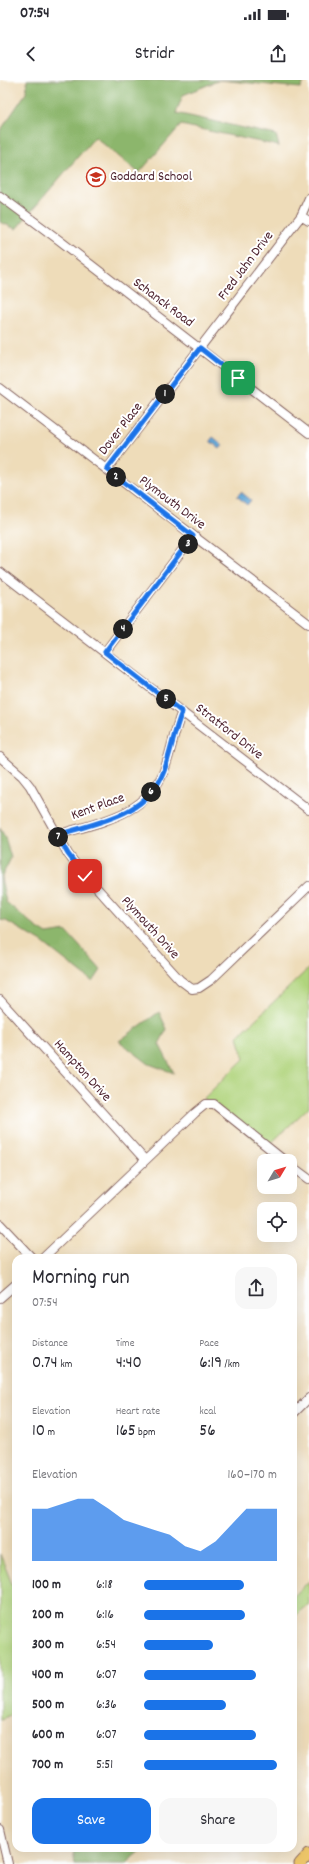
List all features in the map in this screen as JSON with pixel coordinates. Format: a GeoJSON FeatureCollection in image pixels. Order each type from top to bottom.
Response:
{"type":"FeatureCollection","features":[{"type":"Feature","properties":{"kind":"highway"},"geometry":{"type":"LineString","coordinates":[[300,1864],[309,1854]]}},
{"type":"Feature","properties":{"kind":"street","name":"Schanck Road"},"geometry":{"type":"LineString","coordinates":[[0,196],[52,234],[309,433]]}},
{"type":"Feature","properties":{"kind":"street","name":"Fred Jahn Drive"},"geometry":{"type":"LineString","coordinates":[[200,348],[301,216],[309,198]]}},
{"type":"Feature","properties":{"kind":"street"},"geometry":{"type":"LineString","coordinates":[[301,216],[309,221]]}},
{"type":"Feature","properties":{"kind":"street","name":"Dover Place"},"geometry":{"type":"LineString","coordinates":[[107,469],[200,348]]}},
{"type":"Feature","properties":{"kind":"street","name":"Plymouth Drive"},"geometry":{"type":"LineString","coordinates":[[0,388],[309,624]]}},
{"type":"Feature","properties":{"kind":"street"},"geometry":{"type":"LineString","coordinates":[[105,652],[193,536]]}},
{"type":"Feature","properties":{"kind":"street","name":"Stratford Drive"},"geometry":{"type":"LineString","coordinates":[[0,572],[309,810]]}},
{"type":"Feature","properties":{"kind":"street","name":"Kent Place"},"geometry":{"type":"LineString","coordinates":[[57,835],[121,815],[134,809],[145,799],[156,786],[164,772],[174,732],[182,712]]}},
{"type":"Feature","properties":{"kind":"street","name":"Plymouth Drive"},"geometry":{"type":"LineString","coordinates":[[0,757],[22,776],[30,786],[68,854],[85,876],[180,980],[192,989],[199,988],[211,980],[309,886]]}},
{"type":"Feature","properties":{"kind":"street","name":"Hampton Drive"},"geometry":{"type":"LineString","coordinates":[[0,1000],[145,1160]]}},
{"type":"Feature","properties":{"kind":"street"},"geometry":{"type":"LineString","coordinates":[[47,1254],[195,1113],[208,1103],[214,1104],[220,1108],[256,1140],[275,1154]]}},
{"type":"Feature","properties":{"kind":"street"},"geometry":{"type":"LineString","coordinates":[[297,1170],[309,1179]]}},
{"type":"Feature","properties":{"kind":"street"},"geometry":{"type":"LineString","coordinates":[[0,1224],[28,1254]]}},
{"type":"Feature","properties":{"kind":"street"},"geometry":{"type":"LineString","coordinates":[[0,1298],[12,1288]]}},
{"type":"Feature","properties":{"kind":"street"},"geometry":{"type":"LineString","coordinates":[[297,1411],[307,1404]]}},
{"type":"Feature","properties":{"kind":"street"},"geometry":{"type":"LineString","coordinates":[[0,1830],[8,1864]]}},
{"type":"Feature","properties":{"kind":"green space"},"geometry":{"type":"Polygon","coordinates":[[[27,80],[220,80],[183,95],[176,113],[276,135],[279,146],[181,125],[139,173],[95,137],[16,229],[0,222],[0,131],[26,93],[27,80]]]}},
{"type":"Feature","properties":{"kind":"green space"},"geometry":{"type":"Polygon","coordinates":[[[220,80],[306,80],[300,88],[220,80]]]}},
{"type":"Feature","properties":{"kind":"green space"},"geometry":{"type":"Polygon","coordinates":[[[0,828],[5,837],[11,858],[1,878],[6,902],[36,927],[47,934],[66,931],[101,970],[93,982],[42,942],[6,921],[0,920],[0,828]]]}},
{"type":"Feature","properties":{"kind":"green space"},"geometry":{"type":"Polygon","coordinates":[[[309,968],[309,1107],[266,1148],[203,1099],[244,1059],[238,1036],[309,968]]]}},
{"type":"Feature","properties":{"kind":"green space"},"geometry":{"type":"Polygon","coordinates":[[[159,1012],[167,1029],[159,1044],[174,1073],[149,1064],[119,1041],[159,1012]]]}},
{"type":"Feature","properties":{"kind":"green space"},"geometry":{"type":"Polygon","coordinates":[[[0,1554],[12,1584],[12,1714],[0,1720],[0,1554]]]}},
{"type":"Feature","properties":{"kind":"green space"},"geometry":{"type":"Polygon","coordinates":[[[309,1581],[309,1604],[297,1614],[297,1593],[309,1581]]]}},
{"type":"Feature","properties":{"kind":"green space"},"geometry":{"type":"Polygon","coordinates":[[[74,1852],[140,1852],[126,1864],[75,1864],[74,1852]]]}},
{"type":"Feature","properties":{"kind":"water"},"geometry":{"type":"Polygon","coordinates":[[[213,437],[223,445],[220,449],[210,441],[213,437]]]}},
{"type":"Feature","properties":{"kind":"water"},"geometry":{"type":"Polygon","coordinates":[[[241,492],[251,500],[247,505],[237,496],[241,492]]]}},
{"type":"Feature","properties":{"kind":"place","name":"Goddard School"},"geometry":{"type":"Point","coordinates":[96,177]}},
{"type":"Feature","properties":{"kind":"route"},"geometry":{"type":"LineString","coordinates":[[85,876],[68,854],[57,835],[112,819],[134,809],[140,804],[156,786],[164,772],[174,732],[182,712],[105,652],[193,536],[107,469],[200,348],[238,378]]}}]}
